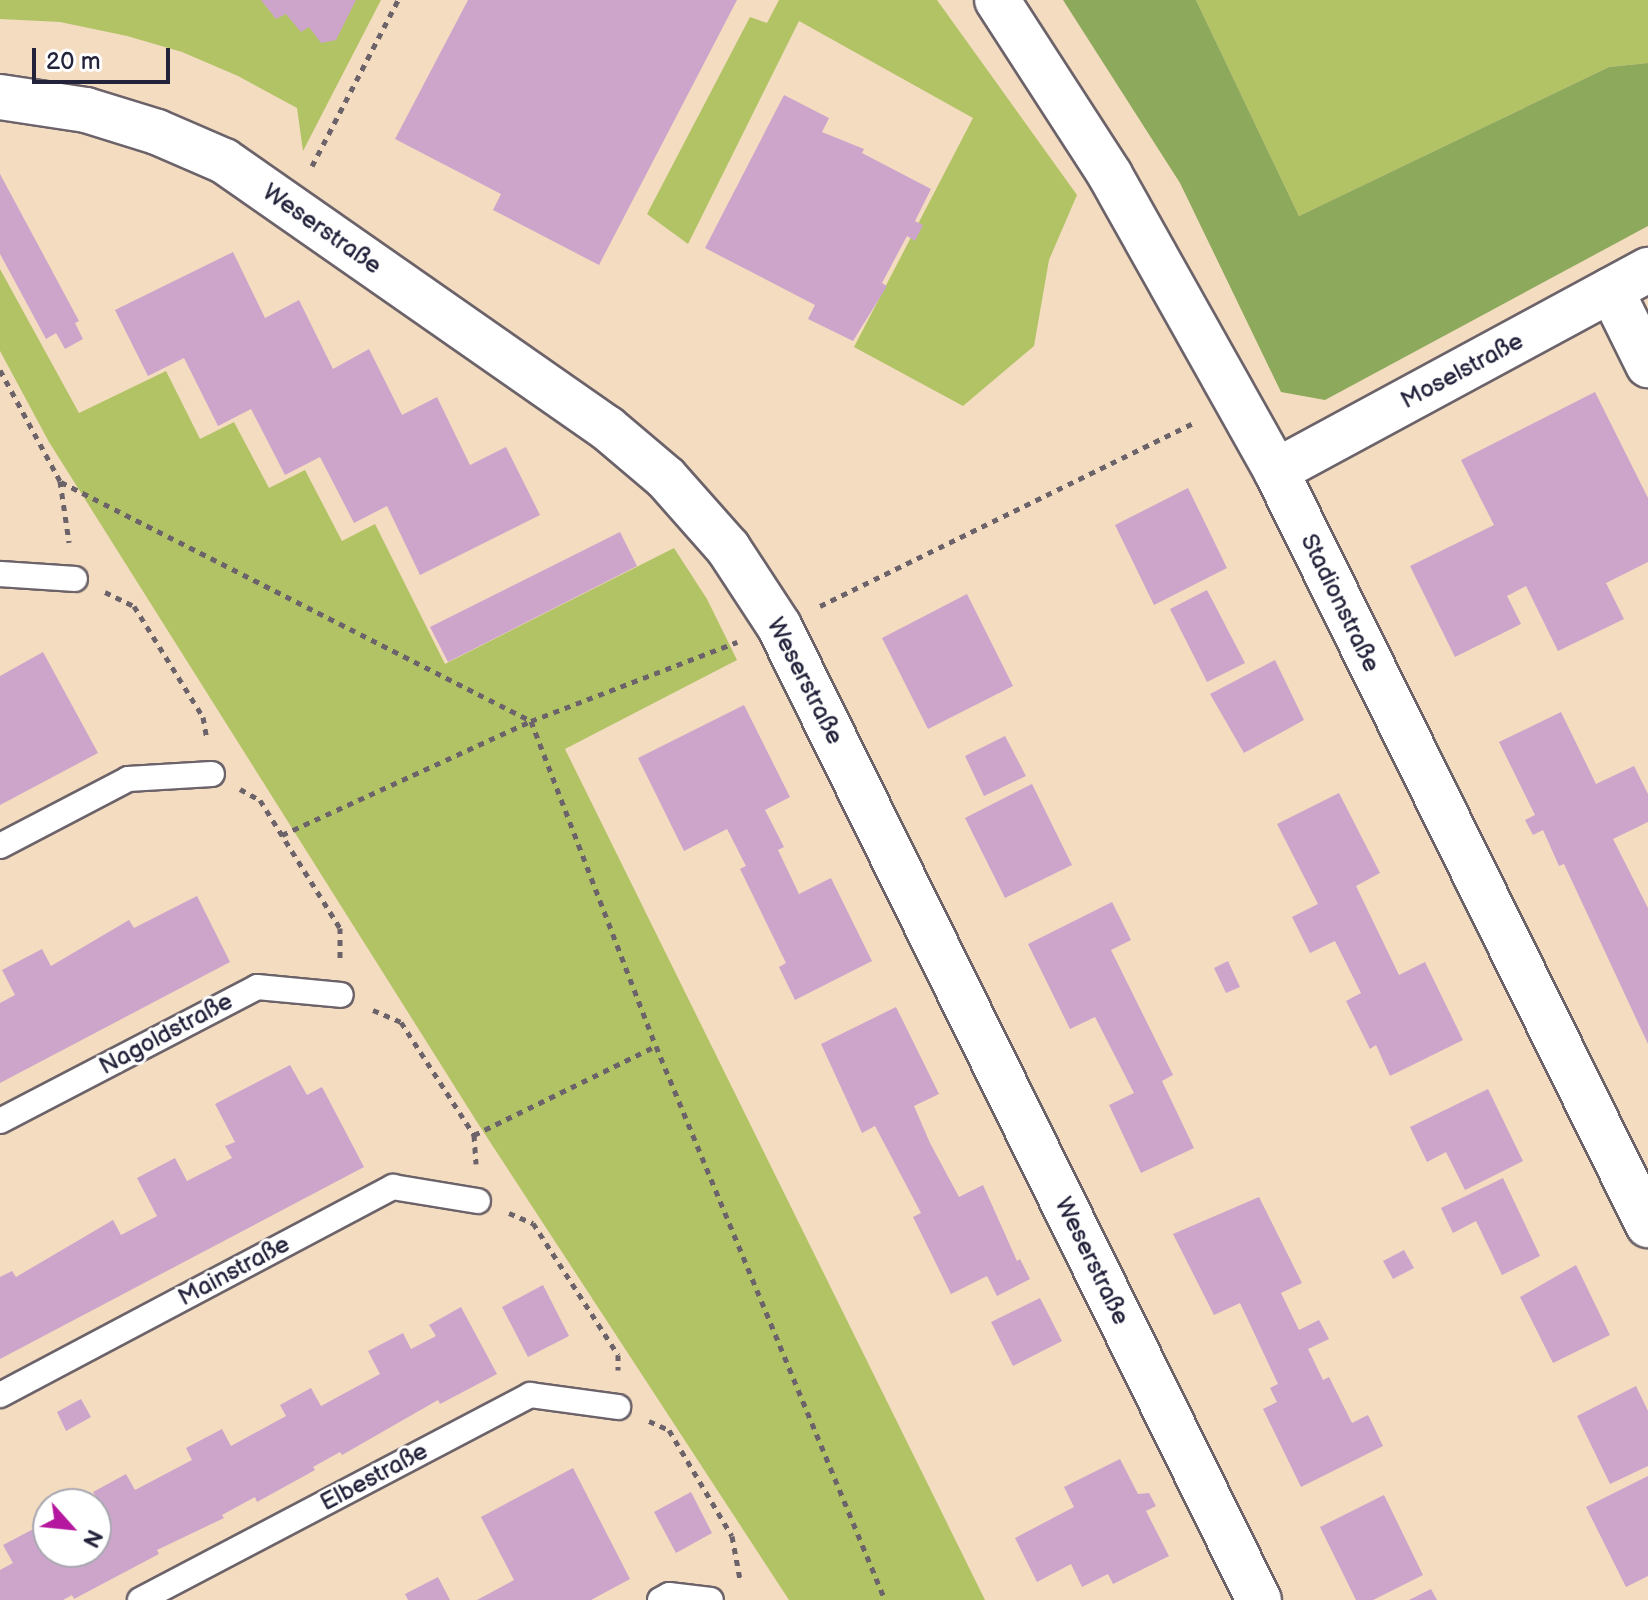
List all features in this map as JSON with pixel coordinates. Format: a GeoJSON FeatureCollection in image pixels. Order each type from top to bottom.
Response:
{"type":"FeatureCollection","features":[{"type":"Feature","properties":{"kind":"street","name":"Stadionstraße"},"geometry":{"type":"LineString","coordinates":[[997,0],[1110,175],[1276,471],[1648,1225]]}},
{"type":"Feature","properties":{"kind":"street","name":"Weserstraße"},"geometry":{"type":"LineString","coordinates":[[0,97],[86,110],[157,132],[224,161],[607,428],[666,478],[728,548],[779,626],[1259,1600]]}},
{"type":"Feature","properties":{"kind":"street"},"geometry":{"type":"LineString","coordinates":[[1629,280],[1648,365]]}},
{"type":"Feature","properties":{"kind":"street","name":"Moselstraße"},"geometry":{"type":"LineString","coordinates":[[1276,471],[1629,280]]}},
{"type":"Feature","properties":{"kind":"lane"},"geometry":{"type":"LineString","coordinates":[[0,574],[75,579]]}},
{"type":"Feature","properties":{"kind":"lane"},"geometry":{"type":"LineString","coordinates":[[0,846],[128,779],[212,774]]}},
{"type":"Feature","properties":{"kind":"lane","name":"Nagoldstraße"},"geometry":{"type":"LineString","coordinates":[[0,1121],[257,987],[341,995]]}},
{"type":"Feature","properties":{"kind":"lane","name":"Mainstraße"},"geometry":{"type":"LineString","coordinates":[[0,1395],[393,1187],[478,1201]]}},
{"type":"Feature","properties":{"kind":"lane","name":"Elbestraße"},"geometry":{"type":"LineString","coordinates":[[140,1600],[530,1395],[618,1407]]}},
{"type":"Feature","properties":{"kind":"lane"},"geometry":{"type":"LineString","coordinates":[[660,1600],[669,1595],[711,1600]]}},
{"type":"Feature","properties":{"kind":"path"},"geometry":{"type":"LineString","coordinates":[[291,206],[398,0]]}},
{"type":"Feature","properties":{"kind":"path"},"geometry":{"type":"LineString","coordinates":[[282,835],[531,721],[779,626],[1237,401]]}},
{"type":"Feature","properties":{"kind":"path"},"geometry":{"type":"LineString","coordinates":[[60,481],[531,721],[656,1046],[885,1600]]}},
{"type":"Feature","properties":{"kind":"path"},"geometry":{"type":"LineString","coordinates":[[474,1135],[656,1046]]}},
{"type":"Feature","properties":{"kind":"green space"},"geometry":{"type":"Polygon","coordinates":[[[0,0],[381,0],[303,151],[297,108],[238,76],[182,52],[127,36],[60,22],[0,19],[0,0]]]}},
{"type":"Feature","properties":{"kind":"green space"},"geometry":{"type":"Polygon","coordinates":[[[779,0],[937,0],[1077,195],[1049,260],[1034,346],[963,406],[854,347],[973,118],[799,21],[688,244],[647,214],[750,17],[767,23],[779,0]]]}},
{"type":"Feature","properties":{"kind":"green space"},"geometry":{"type":"Polygon","coordinates":[[[1063,0],[1196,0],[1299,216],[1609,67],[1648,63],[1648,226],[1325,400],[1281,392],[1180,183],[1063,0]]]}},
{"type":"Feature","properties":{"kind":"green space"},"geometry":{"type":"Polygon","coordinates":[[[1196,0],[1648,0],[1648,63],[1609,67],[1299,216],[1196,0]]]}},
{"type":"Feature","properties":{"kind":"green space"},"geometry":{"type":"Polygon","coordinates":[[[0,269],[79,413],[166,371],[200,439],[234,422],[269,488],[305,470],[342,541],[375,524],[445,664],[674,548],[707,599],[737,660],[565,749],[985,1600],[789,1600],[477,1122],[49,442],[0,351],[0,269]]]}},
{"type":"Feature","properties":{"kind":"building"},"geometry":{"type":"Polygon","coordinates":[[[261,0],[356,0],[336,40],[321,43],[309,27],[301,32],[286,14],[276,19],[261,0]]]}},
{"type":"Feature","properties":{"kind":"building"},"geometry":{"type":"Polygon","coordinates":[[[468,0],[737,0],[599,265],[493,210],[501,194],[395,139],[468,0]]]}},
{"type":"Feature","properties":{"kind":"building"},"geometry":{"type":"Polygon","coordinates":[[[784,95],[829,118],[822,132],[864,149],[862,153],[931,189],[915,221],[923,225],[915,241],[907,236],[882,283],[887,286],[853,341],[808,319],[815,305],[705,248],[784,95]]]}},
{"type":"Feature","properties":{"kind":"building"},"geometry":{"type":"Polygon","coordinates":[[[0,174],[79,321],[75,323],[83,339],[65,349],[56,333],[46,339],[0,254],[0,174]]]}},
{"type":"Feature","properties":{"kind":"building"},"geometry":{"type":"Polygon","coordinates":[[[233,252],[265,318],[299,300],[333,369],[369,349],[402,415],[437,397],[470,465],[506,447],[540,515],[420,575],[387,506],[354,523],[320,457],[285,475],[251,409],[218,426],[184,358],[148,376],[115,310],[233,252]]]}},
{"type":"Feature","properties":{"kind":"building"},"geometry":{"type":"Polygon","coordinates":[[[1595,392],[1648,498],[1648,562],[1606,583],[1624,619],[1558,651],[1526,586],[1507,596],[1521,624],[1455,657],[1410,566],[1494,525],[1461,460],[1595,392]]]}},
{"type":"Feature","properties":{"kind":"building"},"geometry":{"type":"Polygon","coordinates":[[[1188,488],[1227,568],[1154,605],[1115,525],[1188,488]]]}},
{"type":"Feature","properties":{"kind":"building"},"geometry":{"type":"Polygon","coordinates":[[[620,532],[637,566],[448,662],[430,627],[620,532]]]}},
{"type":"Feature","properties":{"kind":"building"},"geometry":{"type":"Polygon","coordinates":[[[1207,590],[1245,663],[1207,682],[1170,609],[1207,590]]]}},
{"type":"Feature","properties":{"kind":"building"},"geometry":{"type":"Polygon","coordinates":[[[967,594],[1013,686],[928,729],[882,638],[967,594]]]}},
{"type":"Feature","properties":{"kind":"building"},"geometry":{"type":"Polygon","coordinates":[[[43,652],[98,753],[0,805],[0,676],[43,652]]]}},
{"type":"Feature","properties":{"kind":"building"},"geometry":{"type":"Polygon","coordinates":[[[1275,660],[1304,720],[1244,753],[1210,694],[1275,660]]]}},
{"type":"Feature","properties":{"kind":"building"},"geometry":{"type":"Polygon","coordinates":[[[744,705],[790,797],[765,810],[784,847],[778,850],[799,894],[831,878],[872,961],[795,1000],[779,967],[786,963],[740,869],[746,866],[727,829],[684,851],[638,758],[744,705]]]}},
{"type":"Feature","properties":{"kind":"building"},"geometry":{"type":"Polygon","coordinates":[[[1561,712],[1596,784],[1634,766],[1648,794],[1648,822],[1613,839],[1648,908],[1648,1044],[1564,864],[1559,866],[1543,830],[1533,835],[1525,820],[1535,815],[1499,742],[1561,712]]]}},
{"type":"Feature","properties":{"kind":"building"},"geometry":{"type":"Polygon","coordinates":[[[1005,736],[1026,776],[984,796],[965,756],[1005,736]]]}},
{"type":"Feature","properties":{"kind":"building"},"geometry":{"type":"Polygon","coordinates":[[[1032,784],[1072,865],[1005,898],[965,818],[1032,784]]]}},
{"type":"Feature","properties":{"kind":"building"},"geometry":{"type":"Polygon","coordinates":[[[1339,793],[1380,873],[1356,886],[1399,975],[1425,962],[1463,1040],[1390,1076],[1376,1045],[1370,1049],[1346,1001],[1361,993],[1335,941],[1310,953],[1292,917],[1318,904],[1277,824],[1339,793]]]}},
{"type":"Feature","properties":{"kind":"building"},"geometry":{"type":"Polygon","coordinates":[[[197,896],[230,962],[0,1083],[0,1003],[15,995],[2,970],[42,949],[51,966],[129,920],[134,928],[197,896]]]}},
{"type":"Feature","properties":{"kind":"building"},"geometry":{"type":"Polygon","coordinates":[[[1112,902],[1131,940],[1111,950],[1173,1075],[1162,1081],[1194,1148],[1141,1173],[1109,1105],[1134,1093],[1095,1017],[1070,1029],[1028,944],[1112,902]]]}},
{"type":"Feature","properties":{"kind":"building"},"geometry":{"type":"Polygon","coordinates":[[[1228,961],[1240,987],[1226,993],[1214,968],[1228,961]]]}},
{"type":"Feature","properties":{"kind":"building"},"geometry":{"type":"Polygon","coordinates":[[[896,1007],[939,1094],[914,1106],[930,1143],[959,1197],[983,1185],[1017,1261],[1020,1259],[1030,1279],[997,1296],[987,1276],[951,1294],[913,1217],[921,1213],[875,1126],[862,1133],[821,1044],[896,1007]]]}},
{"type":"Feature","properties":{"kind":"building"},"geometry":{"type":"Polygon","coordinates":[[[290,1065],[307,1095],[322,1087],[364,1167],[0,1359],[0,1277],[12,1271],[16,1277],[113,1220],[121,1235],[157,1216],[137,1178],[175,1158],[187,1181],[232,1158],[225,1146],[235,1142],[215,1104],[290,1065]]]}},
{"type":"Feature","properties":{"kind":"building"},"geometry":{"type":"Polygon","coordinates":[[[1488,1089],[1523,1161],[1465,1190],[1446,1152],[1427,1162],[1410,1127],[1488,1089]]]}},
{"type":"Feature","properties":{"kind":"building"},"geometry":{"type":"Polygon","coordinates":[[[1503,1178],[1540,1256],[1502,1275],[1476,1221],[1453,1233],[1441,1208],[1503,1178]]]}},
{"type":"Feature","properties":{"kind":"building"},"geometry":{"type":"Polygon","coordinates":[[[1259,1197],[1302,1283],[1281,1293],[1299,1330],[1319,1320],[1329,1339],[1308,1349],[1323,1380],[1329,1377],[1352,1423],[1368,1415],[1383,1446],[1301,1487],[1263,1409],[1277,1402],[1270,1388],[1278,1384],[1240,1303],[1214,1315],[1173,1234],[1259,1197]]]}},
{"type":"Feature","properties":{"kind":"building"},"geometry":{"type":"Polygon","coordinates":[[[1404,1250],[1414,1268],[1393,1279],[1383,1261],[1404,1250]]]}},
{"type":"Feature","properties":{"kind":"building"},"geometry":{"type":"Polygon","coordinates":[[[1576,1265],[1610,1335],[1553,1363],[1520,1297],[1576,1265]]]}},
{"type":"Feature","properties":{"kind":"building"},"geometry":{"type":"Polygon","coordinates":[[[543,1285],[569,1336],[528,1357],[502,1307],[543,1285]]]}},
{"type":"Feature","properties":{"kind":"building"},"geometry":{"type":"Polygon","coordinates":[[[1040,1298],[1062,1341],[1013,1366],[991,1322],[1040,1298]]]}},
{"type":"Feature","properties":{"kind":"building"},"geometry":{"type":"Polygon","coordinates":[[[461,1307],[497,1374],[440,1404],[438,1400],[342,1455],[340,1452],[313,1467],[315,1470],[257,1502],[255,1497],[222,1515],[224,1518],[157,1550],[159,1554],[74,1599],[72,1595],[63,1600],[0,1600],[0,1570],[13,1563],[3,1545],[32,1530],[32,1568],[112,1568],[112,1488],[100,1488],[126,1474],[135,1490],[192,1460],[186,1448],[222,1429],[231,1446],[286,1416],[280,1405],[311,1388],[321,1406],[380,1374],[368,1351],[403,1333],[411,1349],[436,1336],[429,1325],[461,1307]]]}},
{"type":"Feature","properties":{"kind":"building"},"geometry":{"type":"Polygon","coordinates":[[[1636,1386],[1648,1411],[1648,1466],[1610,1484],[1577,1416],[1636,1386]]]}},
{"type":"Feature","properties":{"kind":"building"},"geometry":{"type":"Polygon","coordinates":[[[81,1399],[91,1417],[66,1431],[57,1412],[81,1399]]]}},
{"type":"Feature","properties":{"kind":"building"},"geometry":{"type":"Polygon","coordinates":[[[1120,1459],[1138,1494],[1149,1493],[1156,1506],[1146,1511],[1169,1556],[1113,1584],[1108,1574],[1082,1587],[1071,1564],[1037,1582],[1015,1538],[1074,1507],[1064,1487],[1120,1459]]]}},
{"type":"Feature","properties":{"kind":"building"},"geometry":{"type":"Polygon","coordinates":[[[573,1468],[630,1579],[591,1600],[477,1600],[514,1580],[481,1517],[573,1468]]]}},
{"type":"Feature","properties":{"kind":"building"},"geometry":{"type":"Polygon","coordinates":[[[1648,1476],[1648,1576],[1626,1587],[1586,1507],[1648,1476]]]}},
{"type":"Feature","properties":{"kind":"building"},"geometry":{"type":"Polygon","coordinates":[[[691,1492],[712,1533],[676,1553],[654,1512],[691,1492]]]}},
{"type":"Feature","properties":{"kind":"building"},"geometry":{"type":"Polygon","coordinates":[[[1384,1495],[1423,1575],[1373,1600],[1356,1600],[1320,1527],[1384,1495]]]}},
{"type":"Feature","properties":{"kind":"building"},"geometry":{"type":"Polygon","coordinates":[[[438,1577],[450,1600],[408,1600],[405,1594],[438,1577]]]}},
{"type":"Feature","properties":{"kind":"building"},"geometry":{"type":"Polygon","coordinates":[[[1431,1589],[1437,1600],[1409,1600],[1431,1589]]]}}]}
